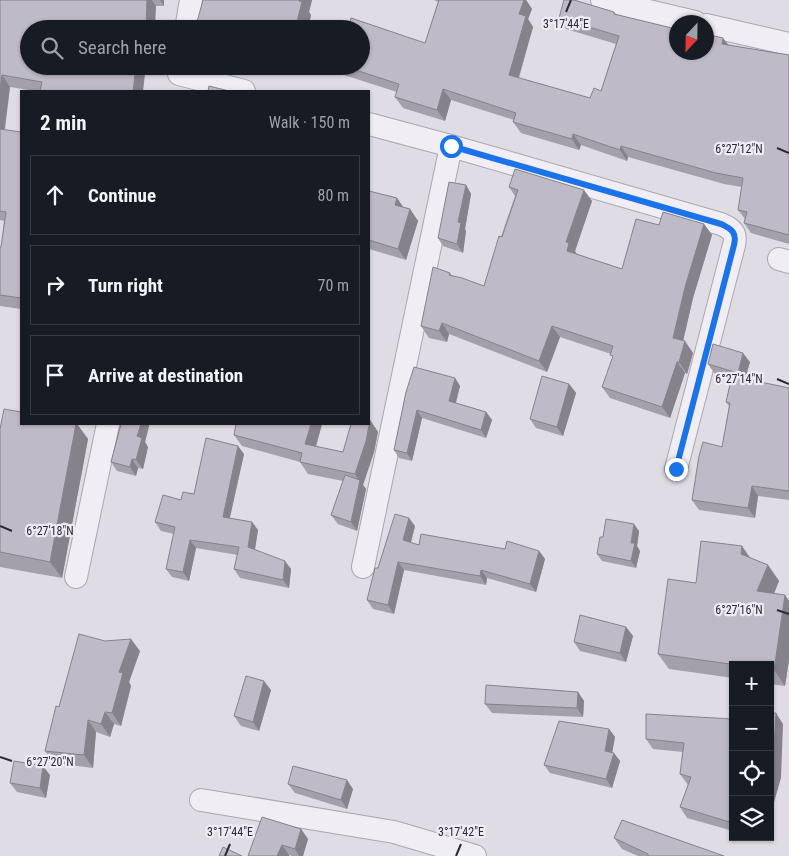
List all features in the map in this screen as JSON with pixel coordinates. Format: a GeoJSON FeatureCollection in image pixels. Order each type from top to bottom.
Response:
{"type":"FeatureCollection","features":[{"type":"Feature","properties":{"kind":"street"},"geometry":{"type":"LineString","coordinates":[[188,20],[191,0]]}},
{"type":"Feature","properties":{"kind":"street"},"geometry":{"type":"LineString","coordinates":[[602,0],[669,16]]}},
{"type":"Feature","properties":{"kind":"street"},"geometry":{"type":"LineString","coordinates":[[714,27],[789,44]]}},
{"type":"Feature","properties":{"kind":"street"},"geometry":{"type":"LineString","coordinates":[[178,77],[239,90]]}},
{"type":"Feature","properties":{"kind":"street"},"geometry":{"type":"LineString","coordinates":[[370,124],[731,228],[736,237],[676,469]]}},
{"type":"Feature","properties":{"kind":"street"},"geometry":{"type":"LineString","coordinates":[[363,567],[451,146]]}},
{"type":"Feature","properties":{"kind":"street"},"geometry":{"type":"LineString","coordinates":[[76,577],[108,425]]}},
{"type":"Feature","properties":{"kind":"street"},"geometry":{"type":"LineString","coordinates":[[201,800],[394,832],[475,856]]}},
{"type":"Feature","properties":{"kind":"building"},"geometry":{"type":"Polygon","coordinates":[[[0,0],[147,0],[146,20],[20,20],[20,75],[135,75],[133,90],[40,90],[42,82],[2,75],[0,89],[0,0]]]}},
{"type":"Feature","properties":{"kind":"building"},"geometry":{"type":"Polygon","coordinates":[[[203,0],[299,0],[302,2],[297,20],[198,20],[203,0]]]}},
{"type":"Feature","properties":{"kind":"building"},"geometry":{"type":"Polygon","coordinates":[[[439,0],[524,0],[519,14],[526,16],[509,75],[590,98],[594,88],[601,91],[619,36],[559,18],[564,0],[574,0],[614,12],[614,14],[669,27],[669,60],[714,60],[714,36],[723,38],[722,44],[789,55],[789,235],[744,223],[747,212],[738,210],[743,178],[716,173],[621,146],[620,150],[573,134],[572,139],[513,122],[516,113],[443,89],[437,110],[395,97],[399,84],[370,75],[370,24],[425,43],[439,0]]]}},
{"type":"Feature","properties":{"kind":"building"},"geometry":{"type":"Polygon","coordinates":[[[209,86],[225,90],[208,90],[209,86]]]}},
{"type":"Feature","properties":{"kind":"building"},"geometry":{"type":"Polygon","coordinates":[[[0,129],[20,132],[20,298],[0,295],[0,247],[6,212],[0,211],[0,129]]]}},
{"type":"Feature","properties":{"kind":"building"},"geometry":{"type":"Polygon","coordinates":[[[515,169],[584,190],[566,242],[569,243],[567,251],[622,269],[636,219],[659,225],[663,212],[704,224],[685,287],[673,338],[685,341],[662,407],[602,387],[613,356],[610,355],[613,346],[552,326],[539,361],[442,323],[439,331],[421,326],[433,267],[450,273],[449,275],[484,286],[499,236],[502,237],[518,190],[509,187],[515,169]]]}},
{"type":"Feature","properties":{"kind":"building"},"geometry":{"type":"Polygon","coordinates":[[[449,182],[466,185],[458,222],[461,223],[457,244],[438,238],[449,182]]]}},
{"type":"Feature","properties":{"kind":"building"},"geometry":{"type":"Polygon","coordinates":[[[370,191],[397,198],[395,205],[410,209],[398,249],[370,240],[370,191]]]}},
{"type":"Feature","properties":{"kind":"building"},"geometry":{"type":"Polygon","coordinates":[[[713,344],[743,353],[738,373],[708,364],[713,344]]]}},
{"type":"Feature","properties":{"kind":"building"},"geometry":{"type":"Polygon","coordinates":[[[414,367],[455,378],[449,401],[486,412],[481,430],[417,410],[407,453],[394,450],[406,392],[414,367]]]}},
{"type":"Feature","properties":{"kind":"building"},"geometry":{"type":"Polygon","coordinates":[[[542,376],[569,384],[557,427],[530,419],[542,376]]]}},
{"type":"Feature","properties":{"kind":"building"},"geometry":{"type":"Polygon","coordinates":[[[732,376],[789,388],[789,491],[752,486],[748,508],[692,500],[703,442],[722,447],[730,403],[726,402],[732,376]]]}},
{"type":"Feature","properties":{"kind":"building"},"geometry":{"type":"Polygon","coordinates":[[[4,409],[20,412],[20,425],[76,425],[50,562],[0,552],[0,429],[4,409]]]}},
{"type":"Feature","properties":{"kind":"building"},"geometry":{"type":"Polygon","coordinates":[[[121,425],[141,425],[137,436],[142,438],[136,460],[132,459],[130,467],[111,462],[121,425]]]}},
{"type":"Feature","properties":{"kind":"building"},"geometry":{"type":"Polygon","coordinates":[[[236,425],[311,425],[305,444],[343,452],[351,425],[369,425],[355,474],[300,462],[302,453],[234,435],[236,425]]]}},
{"type":"Feature","properties":{"kind":"building"},"geometry":{"type":"Polygon","coordinates":[[[206,438],[238,446],[223,517],[252,522],[248,547],[285,561],[283,580],[234,569],[239,547],[190,540],[183,572],[166,569],[175,527],[155,522],[163,495],[181,500],[183,492],[194,494],[206,438]]]}},
{"type":"Feature","properties":{"kind":"building"},"geometry":{"type":"Polygon","coordinates":[[[345,475],[360,480],[351,522],[331,515],[345,475]]]}},
{"type":"Feature","properties":{"kind":"building"},"geometry":{"type":"Polygon","coordinates":[[[395,514],[409,518],[403,540],[419,545],[421,534],[505,549],[507,541],[539,551],[530,584],[481,570],[480,576],[398,562],[388,605],[367,600],[375,568],[378,568],[395,514]]]}},
{"type":"Feature","properties":{"kind":"building"},"geometry":{"type":"Polygon","coordinates":[[[606,519],[634,524],[631,543],[635,543],[631,561],[597,554],[600,537],[603,537],[606,519]]]}},
{"type":"Feature","properties":{"kind":"building"},"geometry":{"type":"Polygon","coordinates":[[[701,541],[742,546],[741,554],[768,565],[757,591],[785,595],[774,670],[774,661],[729,661],[729,664],[658,654],[668,579],[696,583],[701,541]]]}},
{"type":"Feature","properties":{"kind":"building"},"geometry":{"type":"Polygon","coordinates":[[[580,615],[626,627],[620,653],[574,642],[580,615]]]}},
{"type":"Feature","properties":{"kind":"building"},"geometry":{"type":"Polygon","coordinates":[[[79,634],[105,641],[131,639],[119,672],[123,673],[112,713],[105,712],[101,724],[88,720],[84,755],[45,751],[56,706],[59,707],[79,634]]]}},
{"type":"Feature","properties":{"kind":"building"},"geometry":{"type":"Polygon","coordinates":[[[246,676],[264,681],[253,722],[234,716],[246,676]]]}},
{"type":"Feature","properties":{"kind":"building"},"geometry":{"type":"Polygon","coordinates":[[[486,685],[578,692],[577,708],[485,704],[486,685]]]}},
{"type":"Feature","properties":{"kind":"building"},"geometry":{"type":"Polygon","coordinates":[[[774,713],[776,713],[774,750],[774,713]]]}},
{"type":"Feature","properties":{"kind":"building"},"geometry":{"type":"Polygon","coordinates":[[[646,714],[729,719],[729,822],[680,807],[691,777],[680,774],[684,743],[646,739],[646,714]]]}},
{"type":"Feature","properties":{"kind":"building"},"geometry":{"type":"Polygon","coordinates":[[[559,721],[609,729],[605,751],[614,753],[606,779],[544,765],[559,721]]]}},
{"type":"Feature","properties":{"kind":"building"},"geometry":{"type":"Polygon","coordinates":[[[14,761],[43,766],[40,788],[10,783],[14,761]]]}},
{"type":"Feature","properties":{"kind":"building"},"geometry":{"type":"Polygon","coordinates":[[[293,766],[347,780],[341,800],[288,784],[293,766]]]}},
{"type":"Feature","properties":{"kind":"building"},"geometry":{"type":"Polygon","coordinates":[[[262,817],[301,829],[295,849],[282,845],[277,856],[248,856],[262,817]]]}},
{"type":"Feature","properties":{"kind":"building"},"geometry":{"type":"Polygon","coordinates":[[[622,820],[724,856],[648,856],[648,854],[614,838],[622,820]]]}},
{"type":"Feature","properties":{"kind":"building"},"geometry":{"type":"Polygon","coordinates":[[[223,847],[242,856],[219,856],[223,847]]]}},
{"type":"Feature","properties":{"kind":"route"},"geometry":{"type":"LineString","coordinates":[[451,146],[731,228],[736,237],[676,469]]}}]}
